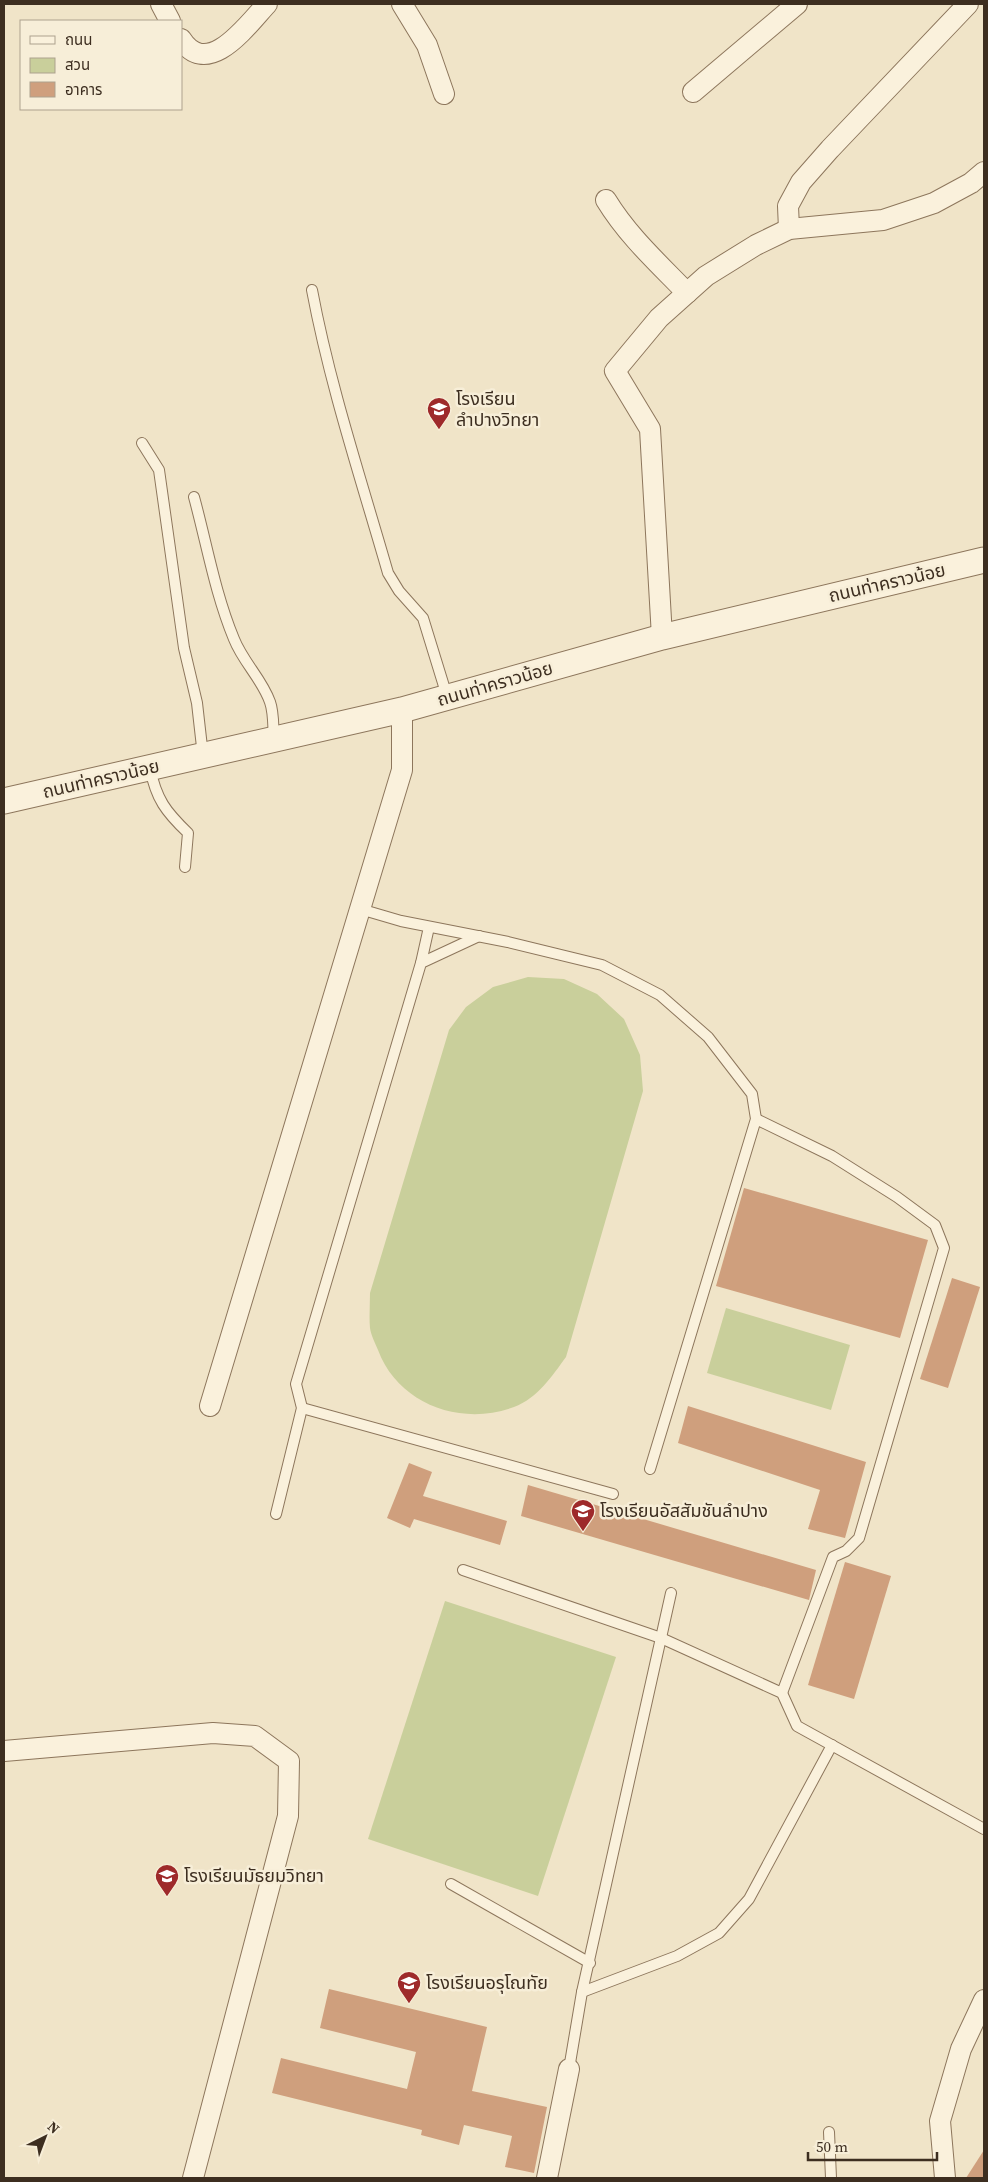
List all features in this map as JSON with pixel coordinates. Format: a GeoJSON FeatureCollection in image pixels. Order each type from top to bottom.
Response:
{"type":"FeatureCollection","features":[{"type":"Feature","properties":{"kind":"street"},"geometry":{"type":"LineString","coordinates":[[161,4],[169,20]]}},
{"type":"Feature","properties":{"kind":"street"},"geometry":{"type":"LineString","coordinates":[[182,40],[194,52],[210,54],[228,46],[267,4]]}},
{"type":"Feature","properties":{"kind":"street"},"geometry":{"type":"LineString","coordinates":[[402,4],[427,45],[444,94]]}},
{"type":"Feature","properties":{"kind":"street"},"geometry":{"type":"LineString","coordinates":[[693,92],[797,4]]}},
{"type":"Feature","properties":{"kind":"street"},"geometry":{"type":"LineString","coordinates":[[789,229],[788,206],[801,182],[836,142],[968,4]]}},
{"type":"Feature","properties":{"kind":"street"},"geometry":{"type":"LineString","coordinates":[[662,636],[650,430],[615,371],[659,318],[706,276],[756,245],[789,229],[883,220],[934,203],[971,183],[984,172]]}},
{"type":"Feature","properties":{"kind":"street"},"geometry":{"type":"LineString","coordinates":[[606,200],[618,220],[637,242],[687,293]]}},
{"type":"Feature","properties":{"kind":"street","name":"ถนนท่าคราวน้อย"},"geometry":{"type":"LineString","coordinates":[[4,802],[402,710],[662,636],[984,560]]}},
{"type":"Feature","properties":{"kind":"street"},"geometry":{"type":"LineString","coordinates":[[210,1406],[402,770],[402,710]]}},
{"type":"Feature","properties":{"kind":"street"},"geometry":{"type":"LineString","coordinates":[[4,1751],[213,1732],[255,1736],[288,1761],[288,1816],[193,2178]]}},
{"type":"Feature","properties":{"kind":"street"},"geometry":{"type":"LineString","coordinates":[[944,2178],[940,2121],[961,2049],[984,2000]]}},
{"type":"Feature","properties":{"kind":"street"},"geometry":{"type":"LineString","coordinates":[[547,2178],[569,2069]]}},
{"type":"Feature","properties":{"kind":"lane"},"geometry":{"type":"LineString","coordinates":[[312,290],[336,395],[388,572],[399,591],[423,618],[447,697]]}},
{"type":"Feature","properties":{"kind":"lane"},"geometry":{"type":"LineString","coordinates":[[142,443],[159,470],[184,648],[197,703],[203,756]]}},
{"type":"Feature","properties":{"kind":"lane"},"geometry":{"type":"LineString","coordinates":[[194,496],[213,579],[223,610],[234,641],[262,686],[270,703],[274,740]]}},
{"type":"Feature","properties":{"kind":"lane"},"geometry":{"type":"LineString","coordinates":[[150,768],[154,790],[169,814],[188,833],[185,867]]}},
{"type":"Feature","properties":{"kind":"lane"},"geometry":{"type":"LineString","coordinates":[[360,909],[401,921],[479,936],[602,965],[660,995],[708,1037],[752,1094],[756,1119],[650,1469]]}},
{"type":"Feature","properties":{"kind":"lane"},"geometry":{"type":"LineString","coordinates":[[276,1514],[302,1408],[296,1384],[421,963],[429,927]]}},
{"type":"Feature","properties":{"kind":"lane"},"geometry":{"type":"LineString","coordinates":[[421,963],[479,936]]}},
{"type":"Feature","properties":{"kind":"lane"},"geometry":{"type":"LineString","coordinates":[[756,1119],[832,1156],[897,1197],[935,1225],[944,1248],[859,1538],[846,1551],[833,1557],[782,1693]]}},
{"type":"Feature","properties":{"kind":"lane"},"geometry":{"type":"LineString","coordinates":[[302,1408],[613,1494]]}},
{"type":"Feature","properties":{"kind":"lane"},"geometry":{"type":"LineString","coordinates":[[463,1570],[661,1638],[782,1693],[797,1726],[984,1829]]}},
{"type":"Feature","properties":{"kind":"lane"},"geometry":{"type":"LineString","coordinates":[[569,2069],[582,1992],[672,1593]]}},
{"type":"Feature","properties":{"kind":"lane"},"geometry":{"type":"LineString","coordinates":[[582,1992],[677,1956],[719,1933],[749,1899],[832,1746]]}},
{"type":"Feature","properties":{"kind":"lane"},"geometry":{"type":"LineString","coordinates":[[451,1884],[590,1963]]}},
{"type":"Feature","properties":{"kind":"lane"},"geometry":{"type":"LineString","coordinates":[[829,2132],[831,2178]]}},
{"type":"Feature","properties":{"kind":"green space"},"geometry":{"type":"Polygon","coordinates":[[[528,977],[564,979],[597,994],[624,1019],[640,1055],[643,1091],[566,1357],[544,1386],[523,1403],[494,1413],[473,1414],[453,1412],[434,1406],[416,1397],[400,1384],[387,1369],[371,1331],[370,1293],[449,1030],[466,1007],[493,987],[528,977]]]}},
{"type":"Feature","properties":{"kind":"green space"},"geometry":{"type":"Polygon","coordinates":[[[726,1308],[850,1345],[831,1410],[707,1373],[726,1308]]]}},
{"type":"Feature","properties":{"kind":"green space"},"geometry":{"type":"Polygon","coordinates":[[[445,1601],[616,1657],[538,1896],[368,1839],[445,1601]]]}},
{"type":"Feature","properties":{"kind":"building"},"geometry":{"type":"Polygon","coordinates":[[[744,1188],[928,1240],[900,1338],[716,1286],[744,1188]]]}},
{"type":"Feature","properties":{"kind":"building"},"geometry":{"type":"Polygon","coordinates":[[[952,1278],[980,1287],[948,1388],[920,1379],[952,1278]]]}},
{"type":"Feature","properties":{"kind":"building"},"geometry":{"type":"Polygon","coordinates":[[[688,1406],[866,1462],[845,1538],[808,1529],[820,1490],[678,1443],[688,1406]]]}},
{"type":"Feature","properties":{"kind":"building"},"geometry":{"type":"Polygon","coordinates":[[[409,1463],[432,1472],[423,1496],[507,1521],[500,1545],[414,1519],[410,1528],[387,1518],[409,1463]]]}},
{"type":"Feature","properties":{"kind":"building"},"geometry":{"type":"Polygon","coordinates":[[[528,1485],[816,1570],[809,1600],[521,1516],[528,1485]]]}},
{"type":"Feature","properties":{"kind":"building"},"geometry":{"type":"Polygon","coordinates":[[[845,1562],[891,1576],[854,1699],[808,1685],[845,1562]]]}},
{"type":"Feature","properties":{"kind":"building"},"geometry":{"type":"Polygon","coordinates":[[[329,1989],[487,2027],[472,2091],[547,2107],[534,2173],[505,2167],[512,2136],[464,2125],[459,2145],[421,2135],[422,2130],[272,2093],[281,2058],[407,2089],[416,2052],[320,2028],[329,1989]]]}},
{"type":"Feature","properties":{"kind":"building"},"geometry":{"type":"Polygon","coordinates":[[[984,2150],[984,2178],[966,2178],[984,2150]]]}},
{"type":"Feature","properties":{"kind":"place","name":"โรงเรียน ลำปางวิทยา"},"geometry":{"type":"Point","coordinates":[439,430]}},
{"type":"Feature","properties":{"kind":"place","name":"โรงเรียนอัสสัมชันลำปาง"},"geometry":{"type":"Point","coordinates":[583,1532]}},
{"type":"Feature","properties":{"kind":"place","name":"โรงเรียนมัธยมวิทยา"},"geometry":{"type":"Point","coordinates":[167,1897]}},
{"type":"Feature","properties":{"kind":"place","name":"โรงเรียนอรุโณทัย"},"geometry":{"type":"Point","coordinates":[409,2004]}}]}
